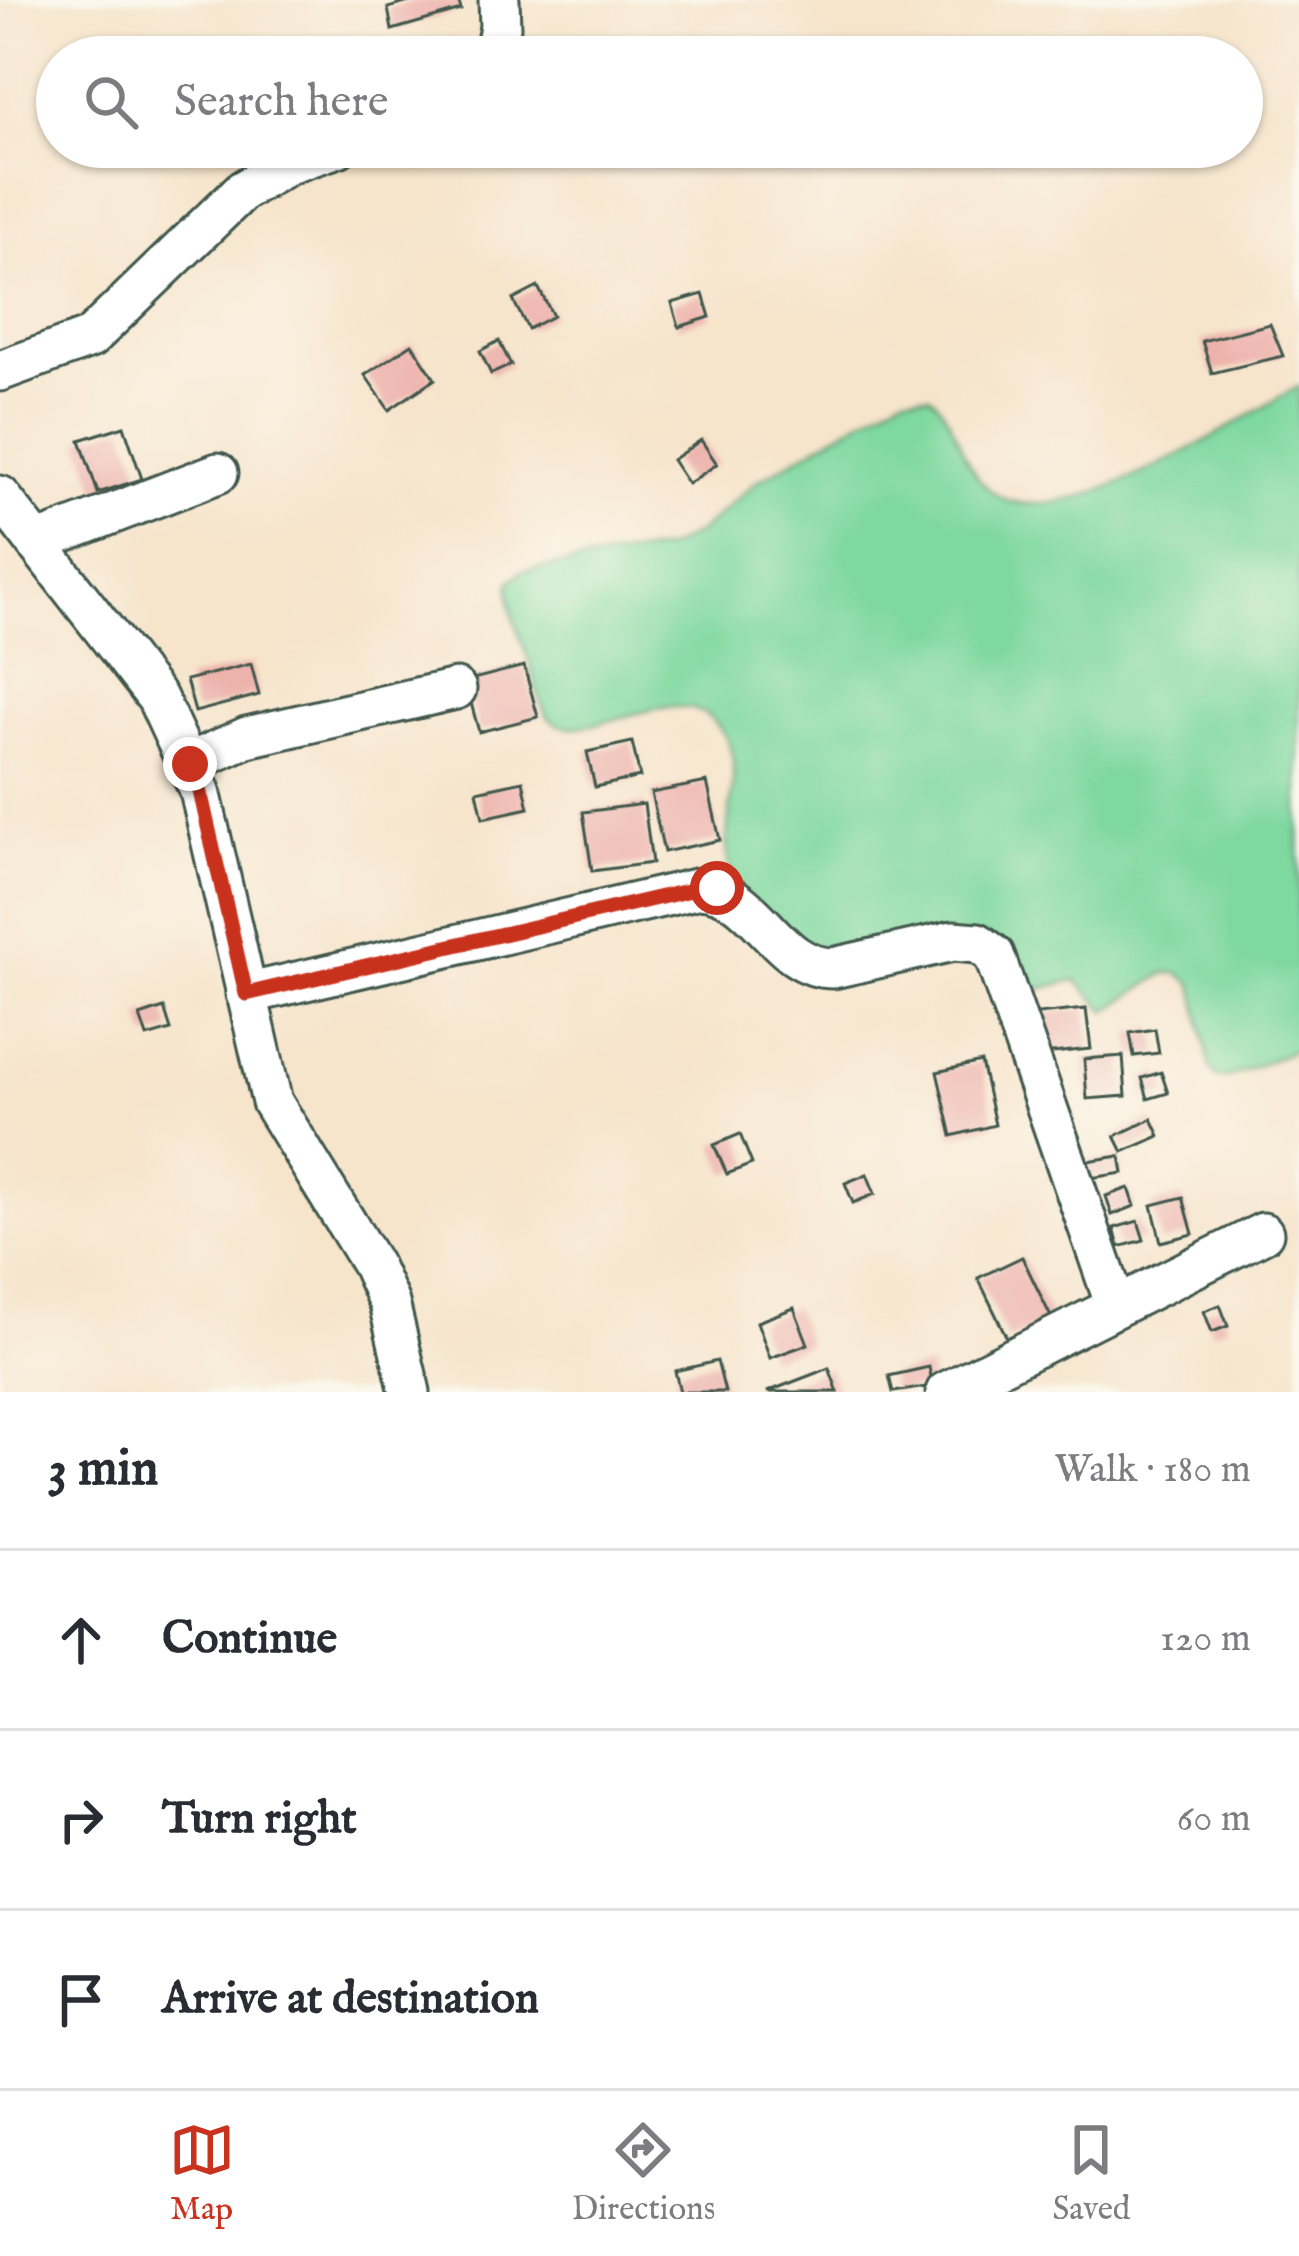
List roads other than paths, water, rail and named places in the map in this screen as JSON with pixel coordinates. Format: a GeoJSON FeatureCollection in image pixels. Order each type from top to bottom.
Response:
{"type":"FeatureCollection","features":[{"type":"Feature","properties":{"kind":"street"},"geometry":{"type":"LineString","coordinates":[[498,36],[499,0]]}},
{"type":"Feature","properties":{"kind":"street"},"geometry":{"type":"LineString","coordinates":[[0,371],[90,338],[242,191],[281,168]]}},
{"type":"Feature","properties":{"kind":"street"},"geometry":{"type":"LineString","coordinates":[[36,543],[218,473]]}},
{"type":"Feature","properties":{"kind":"street"},"geometry":{"type":"LineString","coordinates":[[0,496],[157,698],[190,764],[272,1102],[372,1265],[389,1303],[410,1392]]}},
{"type":"Feature","properties":{"kind":"street"},"geometry":{"type":"LineString","coordinates":[[190,764],[247,737],[456,688]]}},
{"type":"Feature","properties":{"kind":"street"},"geometry":{"type":"LineString","coordinates":[[246,994],[700,888],[732,895],[795,958],[813,968],[833,968],[952,941],[978,944],[994,955],[1116,1306]]}},
{"type":"Feature","properties":{"kind":"street"},"geometry":{"type":"LineString","coordinates":[[946,1392],[1263,1233]]}}]}
